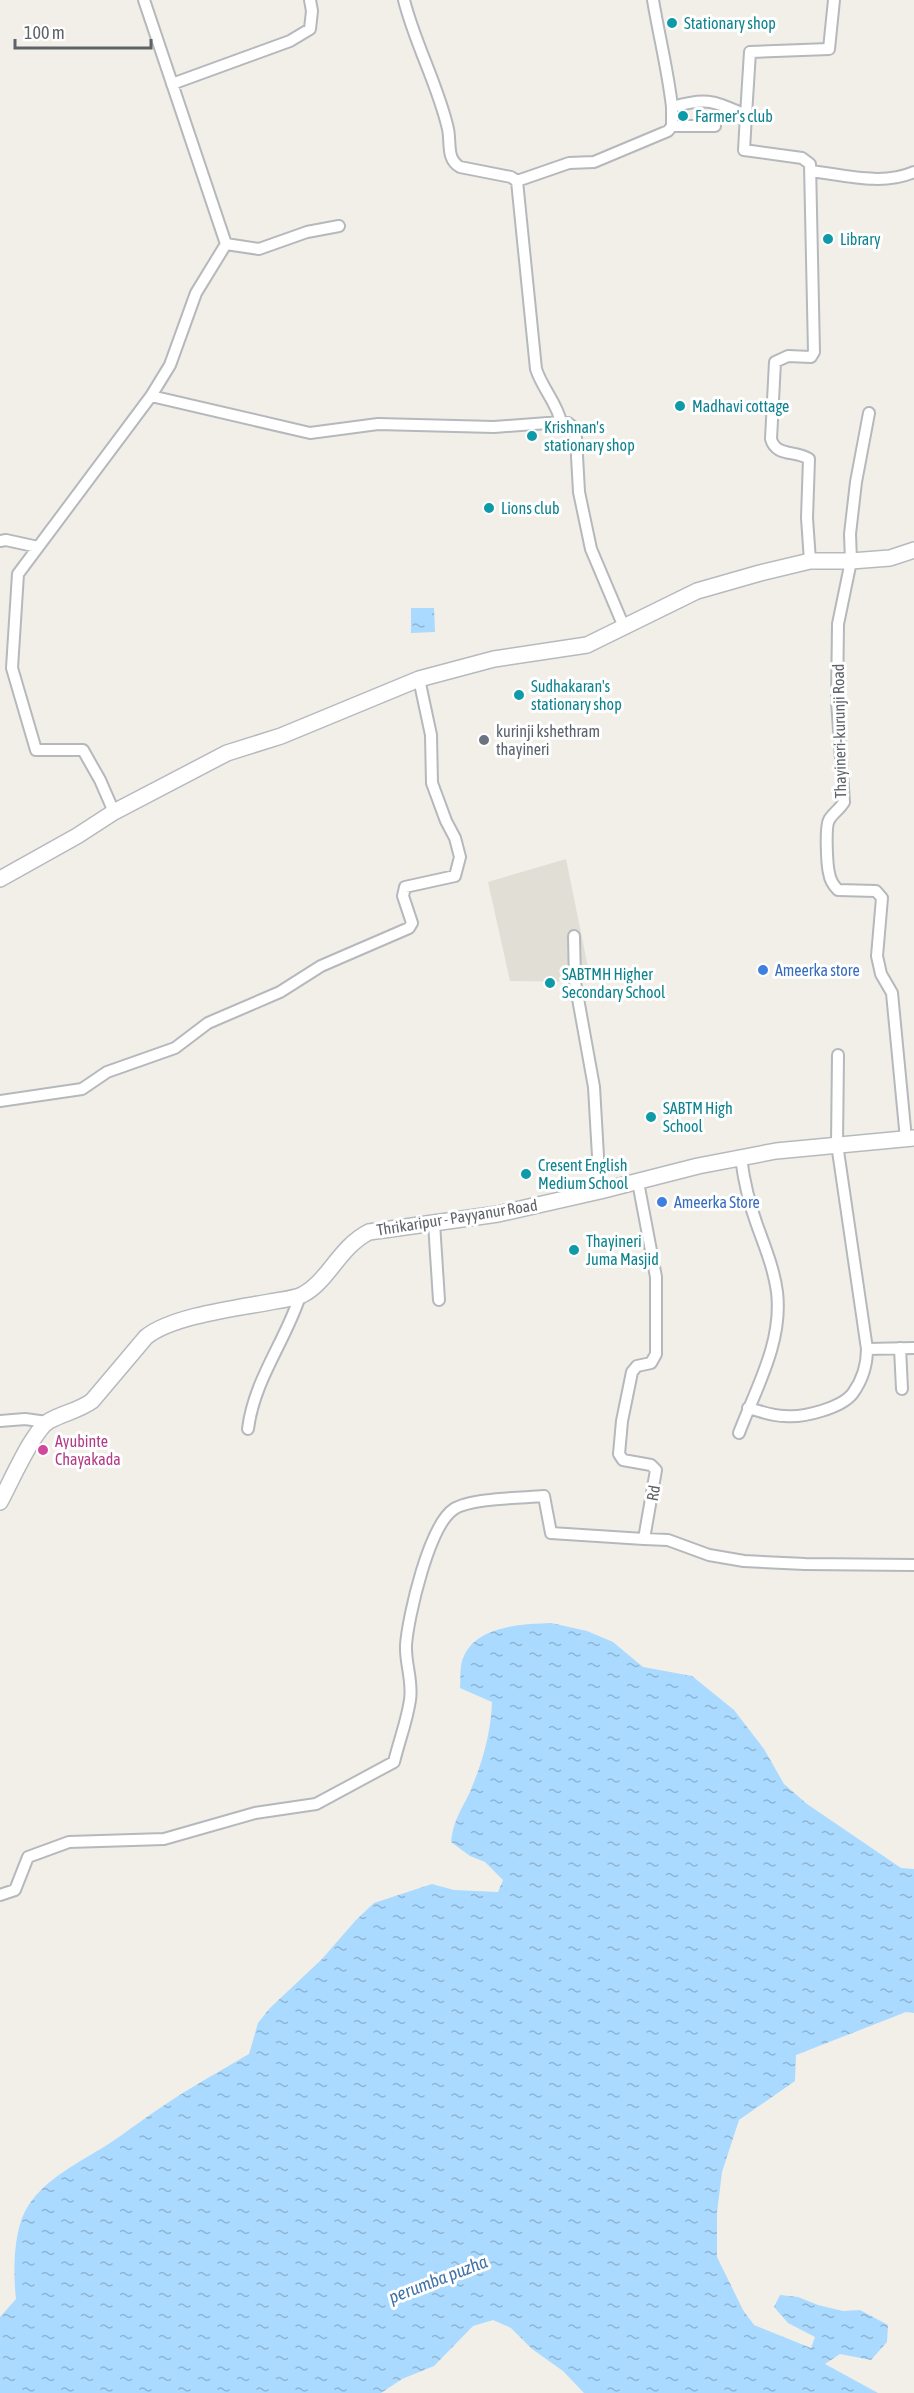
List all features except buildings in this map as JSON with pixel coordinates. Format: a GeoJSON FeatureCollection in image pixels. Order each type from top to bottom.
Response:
{"type":"FeatureCollection","features":[{"type":"Feature","properties":{"kind":"main road"},"geometry":{"type":"LineString","coordinates":[[0,879],[77,836],[114,812],[227,753],[281,736],[419,679],[494,659],[587,645],[697,591],[810,561],[890,558],[914,550]]}},
{"type":"Feature","properties":{"kind":"main road","name":"Thrikaripur - Payyanur Road"},"geometry":{"type":"LineString","coordinates":[[300,1296],[318,1281],[356,1238],[388,1227],[498,1214],[698,1166],[741,1158],[837,1144],[910,1138]]}},
{"type":"Feature","properties":{"kind":"main road"},"geometry":{"type":"LineString","coordinates":[[0,1502],[34,1436],[47,1422],[83,1408],[92,1401],[146,1337],[156,1329],[215,1312],[300,1296]]}},
{"type":"Feature","properties":{"kind":"street"},"geometry":{"type":"LineString","coordinates":[[144,0],[226,244]]}},
{"type":"Feature","properties":{"kind":"street"},"geometry":{"type":"LineString","coordinates":[[171,84],[290,41],[310,29],[312,11],[309,0]]}},
{"type":"Feature","properties":{"kind":"street"},"geometry":{"type":"LineString","coordinates":[[404,0],[448,130],[449,150],[454,163],[460,167],[511,177],[517,181]]}},
{"type":"Feature","properties":{"kind":"street"},"geometry":{"type":"LineString","coordinates":[[517,181],[569,163],[594,162],[668,131],[672,126],[669,80],[663,62],[653,0]]}},
{"type":"Feature","properties":{"kind":"street"},"geometry":{"type":"LineString","coordinates":[[810,561],[807,518],[809,459],[803,455],[778,451],[773,447],[771,439],[776,362],[788,356],[811,357],[814,352],[810,164],[802,158],[744,150],[750,52],[829,49],[834,0]]}},
{"type":"Feature","properties":{"kind":"street"},"geometry":{"type":"LineString","coordinates":[[672,107],[707,100],[722,103],[746,115]]}},
{"type":"Feature","properties":{"kind":"street"},"geometry":{"type":"LineString","coordinates":[[672,126],[715,126]]}},
{"type":"Feature","properties":{"kind":"street"},"geometry":{"type":"LineString","coordinates":[[811,171],[882,179],[905,176],[914,172]]}},
{"type":"Feature","properties":{"kind":"street"},"geometry":{"type":"LineString","coordinates":[[517,181],[536,369],[546,393],[559,412],[561,422]]}},
{"type":"Feature","properties":{"kind":"street"},"geometry":{"type":"LineString","coordinates":[[226,244],[259,249],[307,232],[339,226]]}},
{"type":"Feature","properties":{"kind":"street"},"geometry":{"type":"LineString","coordinates":[[114,812],[83,750],[36,750],[12,668],[18,574],[151,396],[170,365],[196,293],[226,244]]}},
{"type":"Feature","properties":{"kind":"street"},"geometry":{"type":"LineString","coordinates":[[151,396],[310,433],[378,424],[494,428],[561,422],[573,427],[576,438],[579,492],[591,549],[624,627]]}},
{"type":"Feature","properties":{"kind":"street"},"geometry":{"type":"LineString","coordinates":[[851,561],[850,534],[856,482],[870,413]]}},
{"type":"Feature","properties":{"kind":"street"},"geometry":{"type":"LineString","coordinates":[[0,541],[6,540],[38,547]]}},
{"type":"Feature","properties":{"kind":"street","name":"Thayineri-kurunji Road"},"geometry":{"type":"LineString","coordinates":[[851,561],[838,624],[837,700],[844,802],[829,819],[827,827],[829,873],[832,885],[838,890],[876,891],[882,898],[877,956],[881,974],[892,993],[910,1138]]}},
{"type":"Feature","properties":{"kind":"street"},"geometry":{"type":"LineString","coordinates":[[0,1101],[82,1089],[107,1072],[175,1047],[208,1023],[280,992],[321,966],[409,928],[412,923],[403,896],[405,887],[455,876],[460,857],[455,838],[432,783],[430,735],[419,679]]}},
{"type":"Feature","properties":{"kind":"street"},"geometry":{"type":"LineString","coordinates":[[574,936],[575,982],[594,1088],[600,1191]]}},
{"type":"Feature","properties":{"kind":"street"},"geometry":{"type":"LineString","coordinates":[[748,1408],[781,1416],[797,1417],[827,1409],[852,1394],[867,1365],[867,1349],[837,1144],[838,1055]]}},
{"type":"Feature","properties":{"kind":"street"},"geometry":{"type":"LineString","coordinates":[[738,1433],[764,1374],[777,1317],[777,1292],[767,1251],[751,1206],[741,1158]]}},
{"type":"Feature","properties":{"kind":"street","name":"Rd"},"geometry":{"type":"LineString","coordinates":[[638,1182],[656,1277],[656,1354],[651,1363],[637,1366],[632,1372],[622,1421],[619,1454],[623,1460],[651,1465],[656,1470],[644,1539]]}},
{"type":"Feature","properties":{"kind":"street"},"geometry":{"type":"LineString","coordinates":[[434,1223],[439,1300]]}},
{"type":"Feature","properties":{"kind":"street"},"geometry":{"type":"LineString","coordinates":[[248,1429],[250,1407],[265,1370],[285,1335],[300,1296]]}},
{"type":"Feature","properties":{"kind":"street"},"geometry":{"type":"LineString","coordinates":[[900,1348],[902,1389]]}},
{"type":"Feature","properties":{"kind":"street"},"geometry":{"type":"LineString","coordinates":[[867,1349],[914,1348]]}},
{"type":"Feature","properties":{"kind":"street"},"geometry":{"type":"LineString","coordinates":[[0,1420],[25,1419],[47,1422]]}},
{"type":"Feature","properties":{"kind":"street"},"geometry":{"type":"LineString","coordinates":[[0,1895],[15,1890],[28,1857],[36,1853],[69,1842],[164,1839],[255,1813],[316,1803],[394,1762],[410,1700],[411,1684],[406,1646],[418,1578],[438,1531],[454,1509],[471,1503],[544,1496],[551,1533],[668,1540],[709,1555],[744,1561],[914,1565]]}},
{"type":"Feature","properties":{"kind":"shaded area"},"geometry":{"type":"Polygon","coordinates":[[[566,859],[591,982],[510,981],[488,882],[566,859]]]}},
{"type":"Feature","properties":{"kind":"water"},"geometry":{"type":"Polygon","coordinates":[[[411,608],[434,608],[435,632],[411,633],[411,608]]]}},
{"type":"Feature","properties":{"kind":"water","name":"perumba puzha"},"geometry":{"type":"Polygon","coordinates":[[[551,1623],[587,1631],[613,1642],[643,1667],[692,1676],[734,1710],[764,1749],[784,1784],[807,1804],[901,1868],[914,1869],[914,2013],[906,2012],[796,2055],[795,2081],[739,2120],[722,2172],[717,2213],[717,2257],[743,2310],[754,2325],[811,2348],[815,2337],[788,2323],[774,2307],[780,2295],[798,2297],[843,2311],[860,2310],[888,2325],[887,2342],[871,2360],[840,2354],[825,2364],[878,2393],[584,2393],[563,2371],[532,2349],[511,2328],[493,2320],[473,2326],[434,2366],[402,2379],[381,2393],[0,2393],[0,2317],[16,2299],[14,2276],[19,2226],[35,2196],[64,2171],[174,2099],[249,2054],[258,2023],[270,2008],[322,1959],[374,1903],[432,1884],[454,1890],[498,1892],[503,1880],[485,1862],[470,1856],[451,1842],[455,1823],[482,1760],[490,1726],[492,1702],[460,1688],[461,1664],[470,1646],[479,1638],[514,1626],[551,1623]]]}},
{"type":"Feature","properties":{"kind":"place","name":"Stationary shop"},"geometry":{"type":"Point","coordinates":[672,23]}},
{"type":"Feature","properties":{"kind":"place","name":"Farmer's club"},"geometry":{"type":"Point","coordinates":[683,116]}},
{"type":"Feature","properties":{"kind":"place","name":"Library"},"geometry":{"type":"Point","coordinates":[828,239]}},
{"type":"Feature","properties":{"kind":"place","name":"Madhavi cottage"},"geometry":{"type":"Point","coordinates":[680,406]}},
{"type":"Feature","properties":{"kind":"place","name":"Krishnan's stationary shop"},"geometry":{"type":"Point","coordinates":[532,436]}},
{"type":"Feature","properties":{"kind":"place","name":"Lions club"},"geometry":{"type":"Point","coordinates":[489,508]}},
{"type":"Feature","properties":{"kind":"place","name":"Sudhakaran's stationary shop"},"geometry":{"type":"Point","coordinates":[519,695]}},
{"type":"Feature","properties":{"kind":"place","name":"kurinji kshethram thayineri"},"geometry":{"type":"Point","coordinates":[484,740]}},
{"type":"Feature","properties":{"kind":"place","name":"Ameerka store"},"geometry":{"type":"Point","coordinates":[763,970]}},
{"type":"Feature","properties":{"kind":"place","name":"SABTMH Higher Secondary School"},"geometry":{"type":"Point","coordinates":[550,983]}},
{"type":"Feature","properties":{"kind":"place","name":"SABTM High School"},"geometry":{"type":"Point","coordinates":[651,1117]}},
{"type":"Feature","properties":{"kind":"place","name":"Cresent English Medium School"},"geometry":{"type":"Point","coordinates":[526,1174]}},
{"type":"Feature","properties":{"kind":"place","name":"Ameerka Store"},"geometry":{"type":"Point","coordinates":[662,1202]}},
{"type":"Feature","properties":{"kind":"place","name":"Thayineri Juma Masjid"},"geometry":{"type":"Point","coordinates":[574,1250]}},
{"type":"Feature","properties":{"kind":"place","name":"Ayubinte Chayakada"},"geometry":{"type":"Point","coordinates":[43,1450]}}]}
